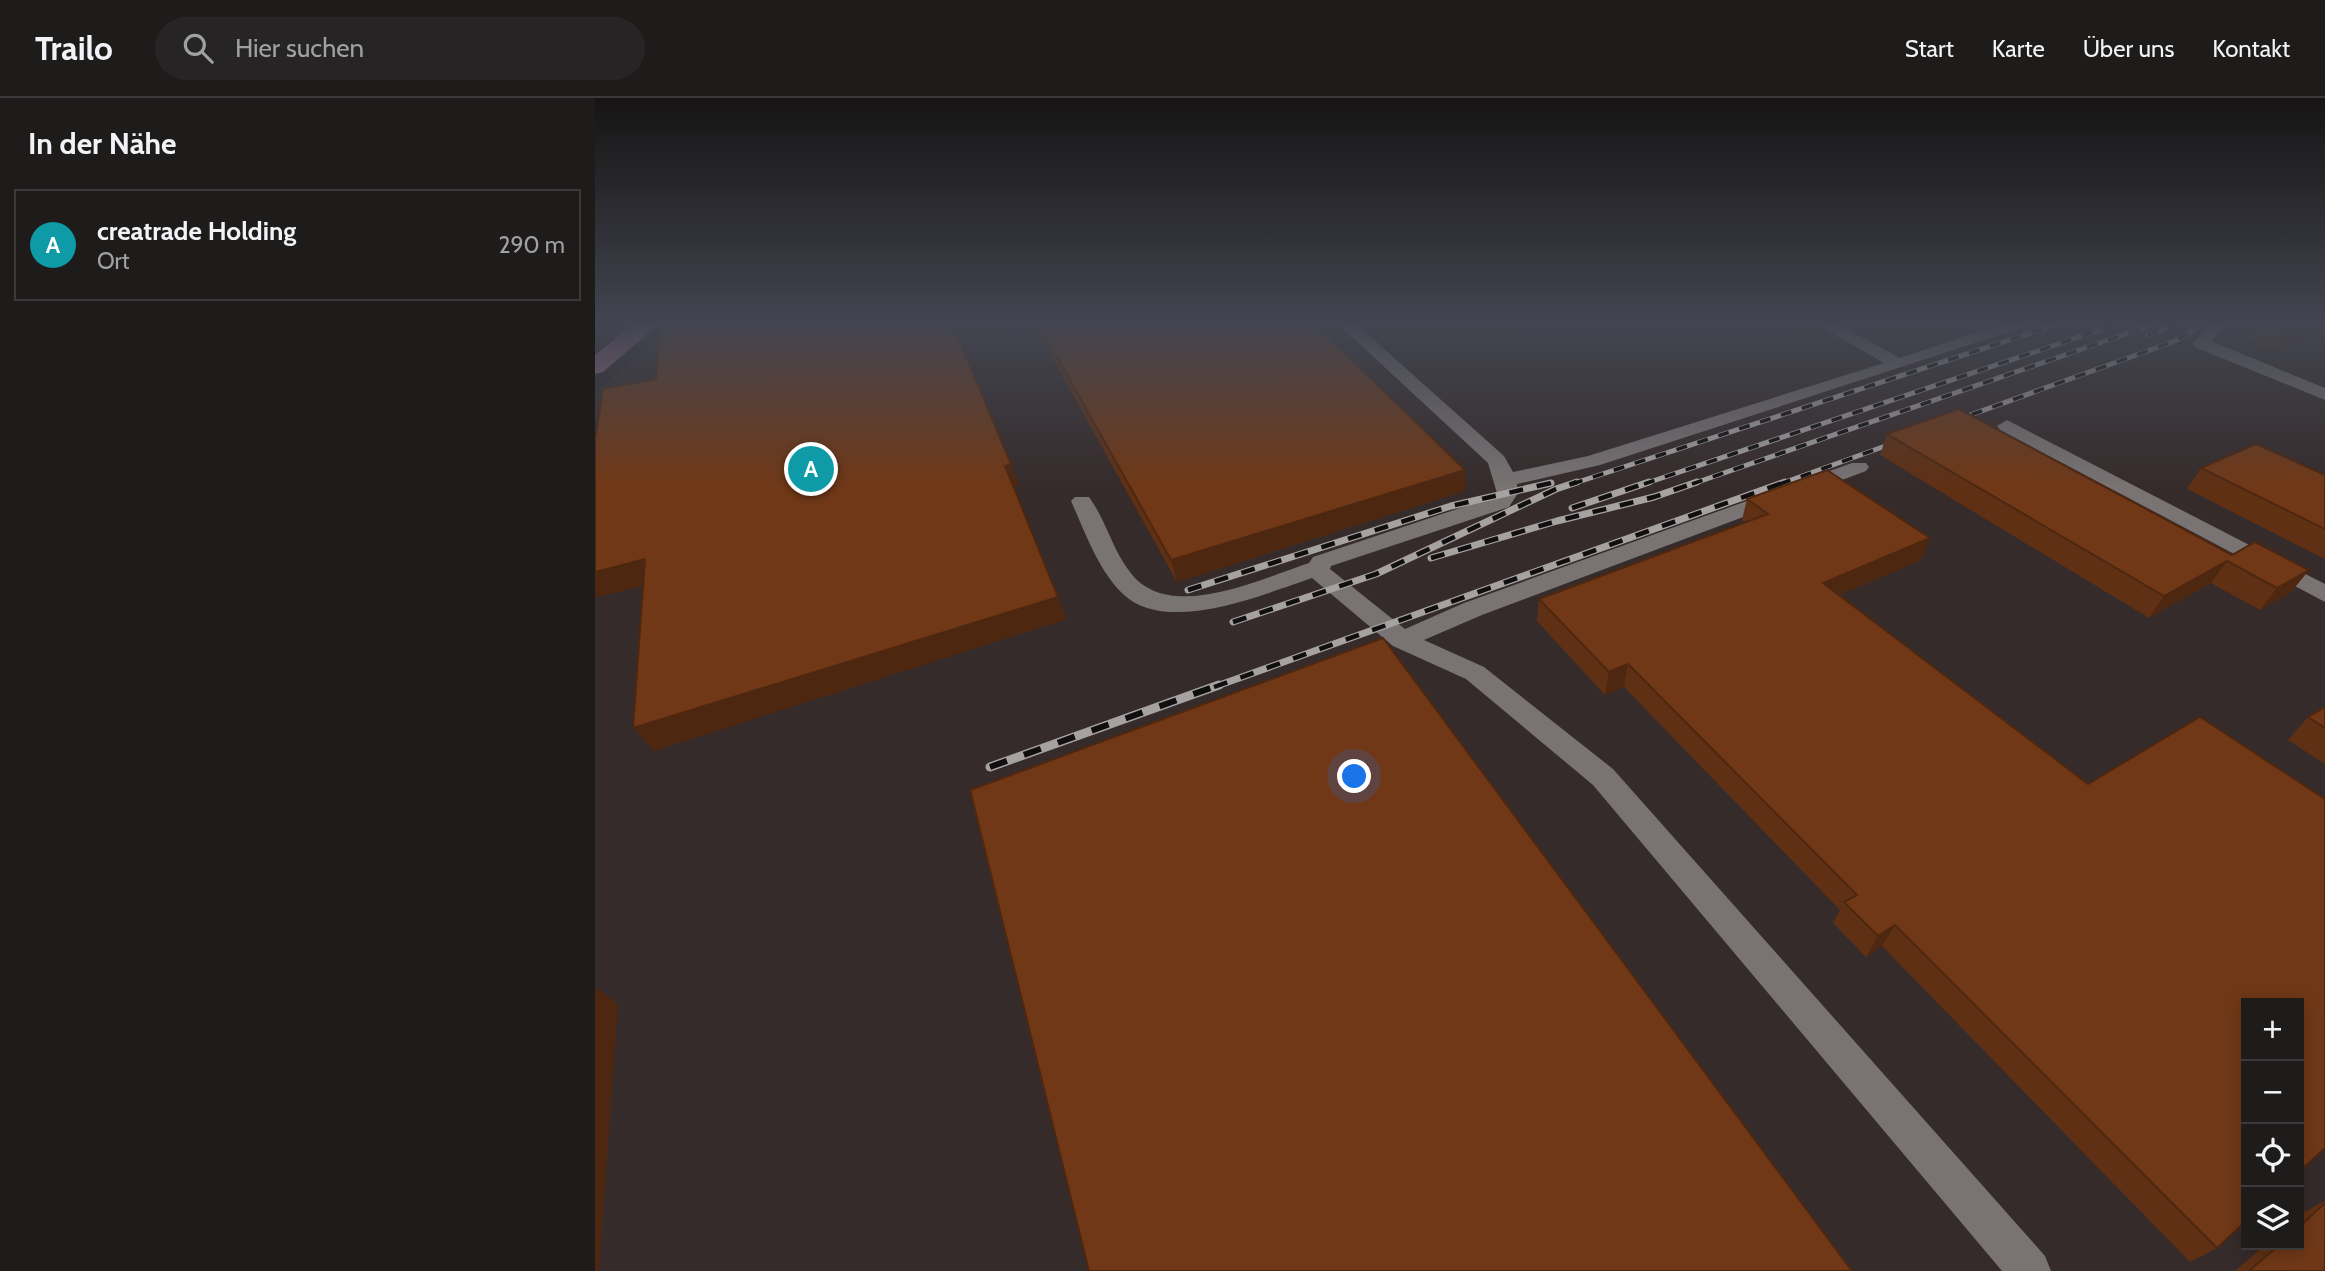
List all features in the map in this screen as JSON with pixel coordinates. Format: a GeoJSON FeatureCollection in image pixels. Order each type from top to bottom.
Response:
{"type":"FeatureCollection","features":[{"type":"Feature","properties":{"kind":"lane"},"geometry":{"type":"LineString","coordinates":[[1406,378],[1497,460],[1506,480],[1508,493],[1501,502],[1321,562],[1318,571],[1402,640],[1475,673],[1603,777],[2030,1271]]}},
{"type":"Feature","properties":{"kind":"lane"},"geometry":{"type":"LineString","coordinates":[[1506,480],[1593,461],[1856,378]]}},
{"type":"Feature","properties":{"kind":"lane"},"geometry":{"type":"LineString","coordinates":[[2284,378],[2325,395]]}},
{"type":"Feature","properties":{"kind":"lane"},"geometry":{"type":"LineString","coordinates":[[2007,426],[2325,594]]}},
{"type":"Feature","properties":{"kind":"lane"},"geometry":{"type":"LineString","coordinates":[[1402,640],[1473,609],[1859,467]]}},
{"type":"Feature","properties":{"kind":"lane"},"geometry":{"type":"LineString","coordinates":[[1082,501],[1112,564],[1136,593],[1158,602],[1184,604],[1210,600],[1319,567]]}},
{"type":"Feature","properties":{"kind":"shaded area"},"geometry":{"type":"Polygon","coordinates":[[[612,378],[2325,378],[2325,1271],[595,1271],[595,392],[612,378]]]}},
{"type":"Feature","properties":{"kind":"building"},"geometry":{"type":"Polygon","coordinates":[[[975,378],[1011,464],[1005,466],[1058,597],[633,728],[645,559],[595,572],[595,440],[603,389],[656,379],[975,378]]]}},
{"type":"Feature","properties":{"kind":"building"},"geometry":{"type":"Polygon","coordinates":[[[1069,378],[1370,378],[1465,470],[1171,560],[1069,378]]]}},
{"type":"Feature","properties":{"kind":"building"},"geometry":{"type":"Polygon","coordinates":[[[1959,409],[2232,555],[2255,542],[2309,570],[2277,588],[2227,561],[2164,596],[1887,434],[1959,409]]]}},
{"type":"Feature","properties":{"kind":"building"},"geometry":{"type":"Polygon","coordinates":[[[2256,444],[2325,475],[2325,529],[2201,468],[2256,444]]]}},
{"type":"Feature","properties":{"kind":"building"},"geometry":{"type":"Polygon","coordinates":[[[1827,470],[1930,538],[1823,583],[2088,784],[2200,717],[2325,799],[2325,1148],[2304,1167],[2304,998],[2241,998],[2241,1226],[2217,1248],[1895,925],[1878,936],[1844,902],[1857,895],[1628,664],[1609,672],[1539,599],[1768,514],[1747,499],[1827,470]]]}},
{"type":"Feature","properties":{"kind":"building"},"geometry":{"type":"Polygon","coordinates":[[[1383,638],[1852,1271],[1089,1271],[970,790],[1383,638]]]}},
{"type":"Feature","properties":{"kind":"building"},"geometry":{"type":"Polygon","coordinates":[[[2325,707],[2325,728],[2308,717],[2325,707]]]}},
{"type":"Feature","properties":{"kind":"building"},"geometry":{"type":"Polygon","coordinates":[[[2325,1203],[2325,1271],[2249,1271],[2273,1250],[2304,1250],[2304,1222],[2325,1203]]]}},
{"type":"Feature","properties":{"kind":"railway"},"geometry":{"type":"LineString","coordinates":[[1572,484],[1895,378]]}},
{"type":"Feature","properties":{"kind":"railway"},"geometry":{"type":"LineString","coordinates":[[1644,484],[1958,378]]}},
{"type":"Feature","properties":{"kind":"railway"},"geometry":{"type":"LineString","coordinates":[[1692,484],[1999,378]]}},
{"type":"Feature","properties":{"kind":"railway"},"geometry":{"type":"LineString","coordinates":[[1951,422],[2073,378]]}},
{"type":"Feature","properties":{"kind":"railway"},"geometry":{"type":"LineString","coordinates":[[1780,484],[1902,440]]}},
{"type":"Feature","properties":{"kind":"railway"},"geometry":{"type":"LineString","coordinates":[[1233,622],[1376,574],[1556,489],[1577,482]]}},
{"type":"Feature","properties":{"kind":"railway"},"geometry":{"type":"LineString","coordinates":[[1572,508],[1649,482]]}},
{"type":"Feature","properties":{"kind":"railway"},"geometry":{"type":"LineString","coordinates":[[1431,558],[1557,521],[1654,497],[1697,482]]}},
{"type":"Feature","properties":{"kind":"railway"},"geometry":{"type":"LineString","coordinates":[[1214,687],[1785,482]]}},
{"type":"Feature","properties":{"kind":"railway"},"geometry":{"type":"LineString","coordinates":[[1188,590],[1451,506],[1551,483],[1548,484]]}},
{"type":"Feature","properties":{"kind":"railway"},"geometry":{"type":"LineString","coordinates":[[990,767],[1219,685]]}},
{"type":"Feature","properties":{"kind":"place","name":"creatrade Holding"},"geometry":{"type":"Point","coordinates":[811,469]}}]}
